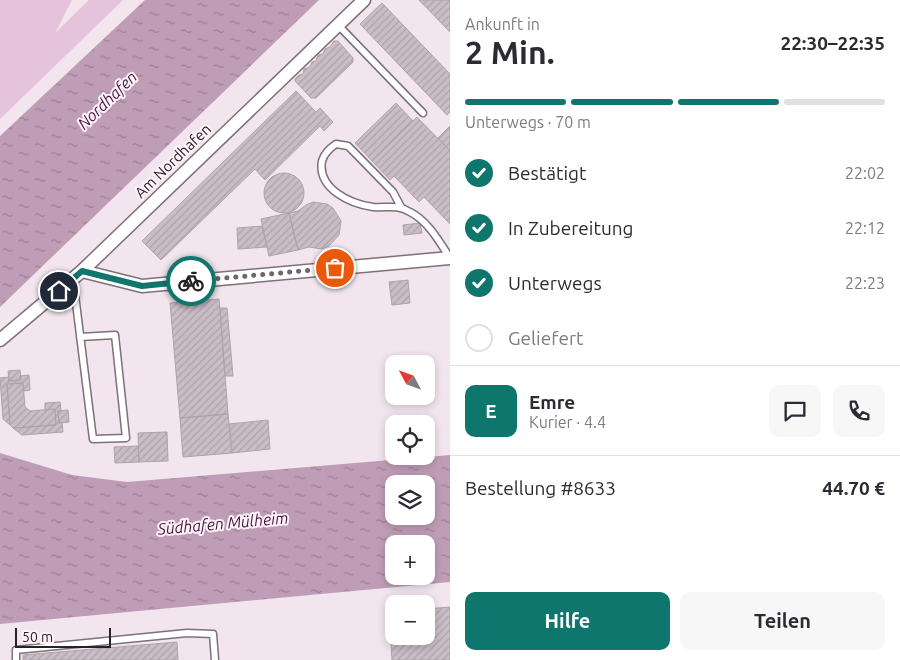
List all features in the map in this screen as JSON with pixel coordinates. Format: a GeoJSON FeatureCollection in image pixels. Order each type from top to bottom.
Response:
{"type":"FeatureCollection","features":[{"type":"Feature","properties":{"kind":"street","name":"Am Nordhafen"},"geometry":{"type":"LineString","coordinates":[[0,340],[78,275],[364,0]]}},
{"type":"Feature","properties":{"kind":"street"},"geometry":{"type":"LineString","coordinates":[[78,275],[142,286],[450,258]]}},
{"type":"Feature","properties":{"kind":"lane"},"geometry":{"type":"LineString","coordinates":[[338,25],[423,113]]}},
{"type":"Feature","properties":{"kind":"lane"},"geometry":{"type":"LineString","coordinates":[[401,207],[393,192],[348,146],[336,144],[328,150],[322,163],[323,176],[326,183],[337,193],[362,205],[401,207],[417,216],[423,221],[450,258]]}},
{"type":"Feature","properties":{"kind":"lane"},"geometry":{"type":"LineString","coordinates":[[78,275],[80,338],[93,439],[126,438],[114,335],[80,338]]}},
{"type":"Feature","properties":{"kind":"lane"},"geometry":{"type":"LineString","coordinates":[[16,660],[16,650],[187,633],[213,634],[215,660]]}},
{"type":"Feature","properties":{"kind":"shaded area"},"geometry":{"type":"Polygon","coordinates":[[[0,0],[72,0],[55,33],[89,0],[123,0],[0,119],[0,0]]]}},
{"type":"Feature","properties":{"kind":"water","name":"Nordhafen"},"geometry":{"type":"Polygon","coordinates":[[[145,0],[319,0],[0,307],[0,136],[145,0]]]}},
{"type":"Feature","properties":{"kind":"water","name":"Südhafen Mülheim"},"geometry":{"type":"Polygon","coordinates":[[[0,453],[72,475],[127,482],[385,460],[385,465],[435,465],[435,456],[450,455],[450,582],[435,583],[435,535],[385,535],[385,585],[418,585],[0,624],[0,453]]]}},
{"type":"Feature","properties":{"kind":"building"},"geometry":{"type":"Polygon","coordinates":[[[419,0],[450,0],[450,32],[419,0]]]}},
{"type":"Feature","properties":{"kind":"building"},"geometry":{"type":"Polygon","coordinates":[[[382,3],[450,74],[450,112],[447,115],[360,24],[382,3]]]}},
{"type":"Feature","properties":{"kind":"building"},"geometry":{"type":"Polygon","coordinates":[[[334,41],[338,41],[353,58],[353,62],[316,98],[311,98],[295,79],[303,74],[304,69],[310,67],[312,62],[316,61],[318,55],[323,54],[325,49],[330,47],[334,41]]]}},
{"type":"Feature","properties":{"kind":"building"},"geometry":{"type":"Polygon","coordinates":[[[296,91],[316,112],[320,108],[333,122],[324,131],[320,126],[265,180],[255,169],[161,260],[142,241],[296,91]]]}},
{"type":"Feature","properties":{"kind":"building"},"geometry":{"type":"Polygon","coordinates":[[[396,103],[413,121],[372,161],[355,143],[396,103]]]}},
{"type":"Feature","properties":{"kind":"building"},"geometry":{"type":"Polygon","coordinates":[[[417,117],[450,151],[450,224],[424,197],[419,202],[394,176],[390,180],[372,161],[417,117]]]}},
{"type":"Feature","properties":{"kind":"building"},"geometry":{"type":"Polygon","coordinates":[[[450,126],[450,151],[438,138],[450,126]]]}},
{"type":"Feature","properties":{"kind":"building"},"geometry":{"type":"Polygon","coordinates":[[[288,173],[295,176],[301,182],[304,193],[303,201],[295,210],[288,213],[280,213],[273,210],[265,201],[264,189],[267,182],[276,174],[288,173]]]}},
{"type":"Feature","properties":{"kind":"building"},"geometry":{"type":"Polygon","coordinates":[[[313,202],[327,204],[333,208],[341,221],[339,235],[329,246],[322,249],[309,247],[298,250],[289,213],[298,211],[313,202]]]}},
{"type":"Feature","properties":{"kind":"building"},"geometry":{"type":"Polygon","coordinates":[[[289,213],[298,250],[269,256],[261,219],[289,213]]]}},
{"type":"Feature","properties":{"kind":"building"},"geometry":{"type":"Polygon","coordinates":[[[420,223],[422,233],[404,235],[403,225],[420,223]]]}},
{"type":"Feature","properties":{"kind":"building"},"geometry":{"type":"Polygon","coordinates":[[[262,226],[267,247],[238,249],[237,228],[262,226]]]}},
{"type":"Feature","properties":{"kind":"building"},"geometry":{"type":"Polygon","coordinates":[[[408,280],[410,303],[392,305],[389,282],[408,280]]]}},
{"type":"Feature","properties":{"kind":"building"},"geometry":{"type":"Polygon","coordinates":[[[219,299],[228,414],[180,418],[170,303],[219,299]]]}},
{"type":"Feature","properties":{"kind":"building"},"geometry":{"type":"Polygon","coordinates":[[[220,308],[227,308],[233,376],[225,376],[220,308]]]}},
{"type":"Feature","properties":{"kind":"building"},"geometry":{"type":"Polygon","coordinates":[[[20,370],[21,380],[9,381],[8,371],[20,370]]]}},
{"type":"Feature","properties":{"kind":"building"},"geometry":{"type":"Polygon","coordinates":[[[29,375],[30,390],[24,391],[23,383],[7,384],[10,425],[3,419],[0,378],[9,377],[9,381],[21,380],[20,376],[29,375]]]}},
{"type":"Feature","properties":{"kind":"building"},"geometry":{"type":"Polygon","coordinates":[[[23,383],[25,407],[30,411],[55,409],[56,425],[13,428],[10,425],[7,384],[23,383]]]}},
{"type":"Feature","properties":{"kind":"building"},"geometry":{"type":"Polygon","coordinates":[[[60,402],[61,410],[58,411],[59,423],[62,422],[63,432],[22,435],[13,428],[56,425],[55,409],[45,410],[45,403],[60,402]]]}},
{"type":"Feature","properties":{"kind":"building"},"geometry":{"type":"Polygon","coordinates":[[[68,410],[69,422],[59,423],[58,411],[68,410]]]}},
{"type":"Feature","properties":{"kind":"building"},"geometry":{"type":"Polygon","coordinates":[[[228,414],[232,453],[183,457],[180,418],[228,414]]]}},
{"type":"Feature","properties":{"kind":"building"},"geometry":{"type":"Polygon","coordinates":[[[268,420],[270,449],[232,453],[229,424],[268,420]]]}},
{"type":"Feature","properties":{"kind":"building"},"geometry":{"type":"Polygon","coordinates":[[[167,432],[168,461],[139,462],[138,433],[167,432]]]}},
{"type":"Feature","properties":{"kind":"building"},"geometry":{"type":"Polygon","coordinates":[[[138,446],[139,462],[115,463],[114,447],[138,446]]]}},
{"type":"Feature","properties":{"kind":"building"},"geometry":{"type":"Polygon","coordinates":[[[450,607],[450,660],[392,660],[391,645],[435,645],[435,608],[450,607]]]}},
{"type":"Feature","properties":{"kind":"building"},"geometry":{"type":"Polygon","coordinates":[[[177,642],[178,660],[23,660],[23,655],[177,642]]]}},
{"type":"Feature","properties":{"kind":"way so far"},"geometry":{"type":"LineString","coordinates":[[191,281],[335,268]]}},
{"type":"Feature","properties":{"kind":"route"},"geometry":{"type":"LineString","coordinates":[[59,291],[82,271],[142,286],[191,281]]}}]}
